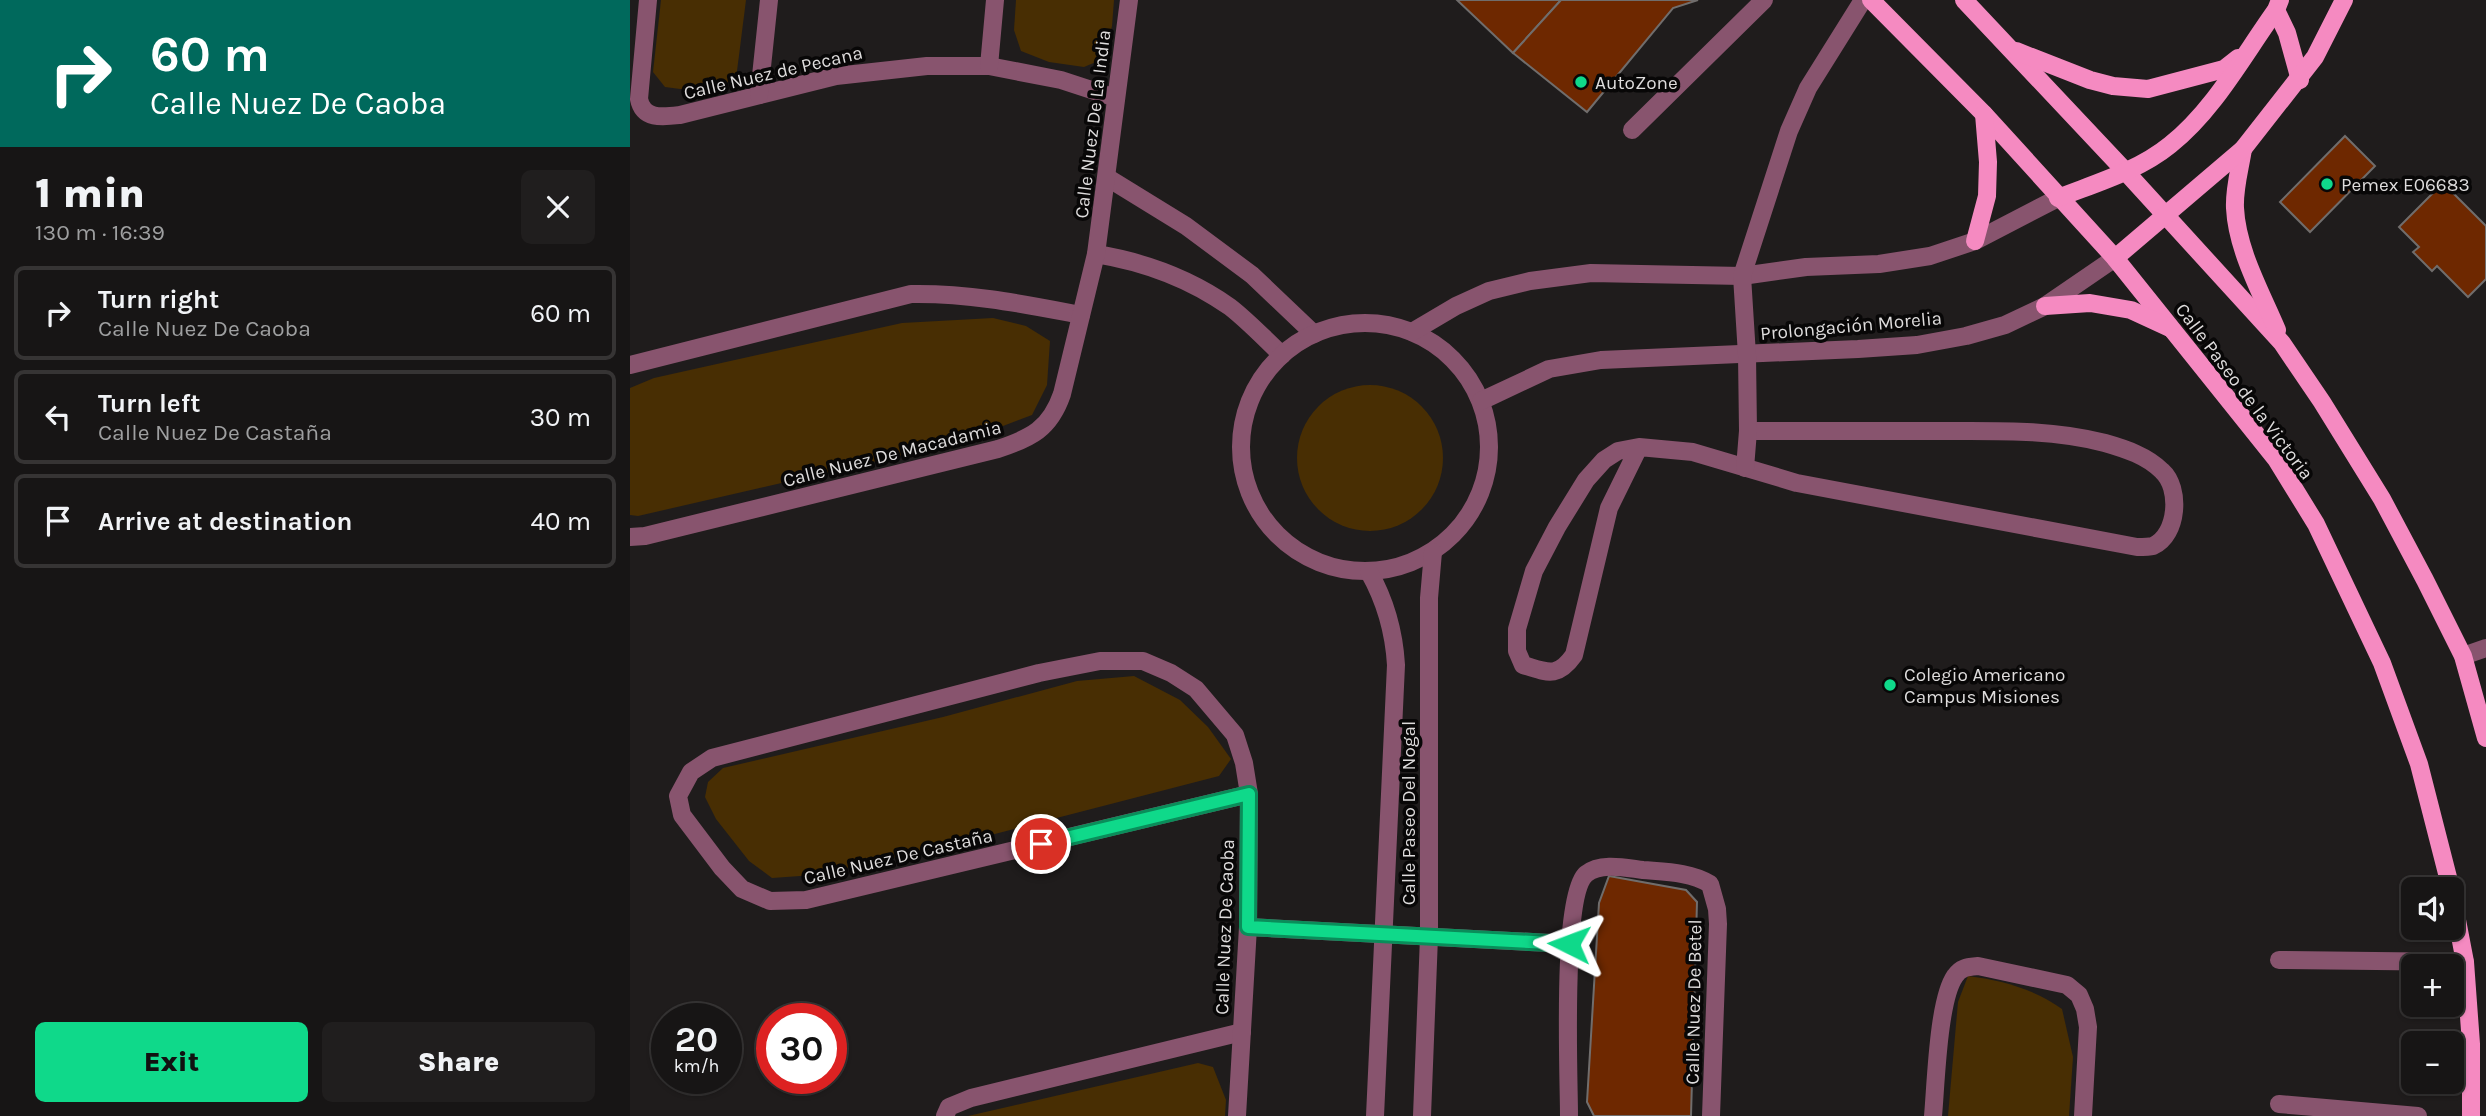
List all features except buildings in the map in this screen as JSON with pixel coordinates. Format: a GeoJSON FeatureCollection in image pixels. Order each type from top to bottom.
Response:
{"type":"FeatureCollection","features":[{"type":"Feature","properties":{"kind":"main road","name":"Calle Paseo de la Victoria"},"geometry":{"type":"LineString","coordinates":[[1871,0],[1983,114],[2115,258],[2276,460],[2316,524],[2382,663],[2419,764],[2448,877]]}},
{"type":"Feature","properties":{"kind":"main road"},"geometry":{"type":"LineString","coordinates":[[1964,0],[2282,343],[2382,499],[2463,656],[2486,738]]}},
{"type":"Feature","properties":{"kind":"main road","name":"Prolongación Morelia"},"geometry":{"type":"LineString","coordinates":[[2115,258],[2243,149],[2315,57],[2344,0]]}},
{"type":"Feature","properties":{"kind":"main road"},"geometry":{"type":"LineString","coordinates":[[2278,5],[2300,79]]}},
{"type":"Feature","properties":{"kind":"main road"},"geometry":{"type":"LineString","coordinates":[[2058,198],[2126,172],[2169,146],[2201,117],[2278,5]]}},
{"type":"Feature","properties":{"kind":"main road"},"geometry":{"type":"LineString","coordinates":[[2012,49],[2090,80],[2113,86],[2148,89],[2224,69],[2246,52]]}},
{"type":"Feature","properties":{"kind":"main road"},"geometry":{"type":"LineString","coordinates":[[1975,242],[1987,197],[1988,162],[1983,114]]}},
{"type":"Feature","properties":{"kind":"main road"},"geometry":{"type":"LineString","coordinates":[[2243,149],[2235,210],[2242,245],[2282,343]]}},
{"type":"Feature","properties":{"kind":"main road"},"geometry":{"type":"LineString","coordinates":[[2045,306],[2090,303],[2131,310],[2173,329]]}},
{"type":"Feature","properties":{"kind":"main road"},"geometry":{"type":"LineString","coordinates":[[2461,940],[2471,1044],[2471,1116]]}},
{"type":"Feature","properties":{"kind":"street","name":"Calle Nuez de Pecana"},"geometry":{"type":"LineString","coordinates":[[648,0],[639,99],[640,106],[646,113],[666,117],[680,115],[836,76],[927,66],[989,66],[1061,80],[1116,98]]}},
{"type":"Feature","properties":{"kind":"street"},"geometry":{"type":"LineString","coordinates":[[759,95],[769,0]]}},
{"type":"Feature","properties":{"kind":"street"},"geometry":{"type":"LineString","coordinates":[[989,66],[995,0]]}},
{"type":"Feature","properties":{"kind":"street","name":"Calle Nuez De La India"},"geometry":{"type":"LineString","coordinates":[[1096,254],[1108,178],[1129,0]]}},
{"type":"Feature","properties":{"kind":"street"},"geometry":{"type":"LineString","coordinates":[[1632,130],[1764,0]]}},
{"type":"Feature","properties":{"kind":"street"},"geometry":{"type":"LineString","coordinates":[[1745,468],[1748,431],[1747,355],[1742,276],[1789,131],[1808,88],[1863,0]]}},
{"type":"Feature","properties":{"kind":"street"},"geometry":{"type":"LineString","coordinates":[[1108,178],[1186,226],[1252,275],[1314,334]]}},
{"type":"Feature","properties":{"kind":"street"},"geometry":{"type":"LineString","coordinates":[[1412,332],[1456,306],[1489,291],[1530,281],[1591,273],[1742,276],[1806,267],[1879,264],[1930,256],[1975,242],[2058,198]]}},
{"type":"Feature","properties":{"kind":"street"},"geometry":{"type":"LineString","coordinates":[[1096,254],[1143,263],[1167,271],[1200,288],[1231,309],[1282,355]]}},
{"type":"Feature","properties":{"kind":"street","name":"Calle Nuez De Macadamia"},"geometry":{"type":"LineString","coordinates":[[630,537],[645,536],[998,449],[1024,440],[1043,427],[1056,411],[1096,254]]}},
{"type":"Feature","properties":{"kind":"street","name":"Prolongación Morelia"},"geometry":{"type":"LineString","coordinates":[[1481,401],[1549,369],[1601,360],[1917,345],[1966,336],[2005,325],[2045,306],[2115,258]]}},
{"type":"Feature","properties":{"kind":"street"},"geometry":{"type":"LineString","coordinates":[[630,365],[911,294],[983,296],[1080,315]]}},
{"type":"Feature","properties":{"kind":"street"},"geometry":{"type":"LineString","coordinates":[[1380,324],[1412,332],[1448,354],[1463,370],[1481,401],[1489,430],[1490,454],[1479,500],[1467,520],[1451,538],[1413,563],[1392,569],[1369,572],[1332,567],[1297,552],[1269,526],[1249,494],[1240,457],[1243,419],[1258,384],[1282,355],[1314,334],[1346,325],[1380,324]]}},
{"type":"Feature","properties":{"kind":"street"},"geometry":{"type":"LineString","coordinates":[[1639,447],[1609,508],[1574,655],[1565,668],[1550,673],[1523,665],[1517,651],[1517,629],[1534,571],[1586,480],[1604,460],[1618,451],[1639,447],[1693,452],[1797,483],[2137,547],[2152,546],[2165,535],[2172,520],[2173,485],[2163,471],[2138,454],[2103,443],[2024,431],[1748,431]]}},
{"type":"Feature","properties":{"kind":"street","name":"Calle Paseo Del Nogal"},"geometry":{"type":"LineString","coordinates":[[1422,1116],[1429,937],[1429,598],[1433,552]]}},
{"type":"Feature","properties":{"kind":"street","name":"Calle Paseo Del Nogal"},"geometry":{"type":"LineString","coordinates":[[1369,572],[1392,628],[1396,664],[1375,1116]]}},
{"type":"Feature","properties":{"kind":"street"},"geometry":{"type":"LineString","coordinates":[[2463,656],[2486,648]]}},
{"type":"Feature","properties":{"kind":"street","name":"Calle Nuez De Castaña"},"geometry":{"type":"LineString","coordinates":[[1143,661],[1100,661],[1040,673],[712,758],[691,772],[677,796],[682,815],[722,868],[743,889],[770,901],[806,900],[1249,794]]}},
{"type":"Feature","properties":{"kind":"street","name":"Calle Nuez De Caoba"},"geometry":{"type":"LineString","coordinates":[[1143,661],[1171,673],[1196,689],[1235,735],[1244,763],[1249,794],[1248,927],[1237,1116]]}},
{"type":"Feature","properties":{"kind":"street","name":"Calle Nuez De Betel"},"geometry":{"type":"LineString","coordinates":[[1569,1116],[1569,944],[1575,898],[1585,875],[1596,869],[1614,867],[1691,875],[1710,884],[1718,924],[1711,1116]]}},
{"type":"Feature","properties":{"kind":"street"},"geometry":{"type":"LineString","coordinates":[[1248,927],[1569,944]]}},
{"type":"Feature","properties":{"kind":"street"},"geometry":{"type":"LineString","coordinates":[[2278,960],[2465,962]]}},
{"type":"Feature","properties":{"kind":"street"},"geometry":{"type":"LineString","coordinates":[[1933,1116],[1943,1007],[1955,975],[1965,967],[1978,966],[2067,985],[2079,995],[2088,1027],[2083,1116]]}},
{"type":"Feature","properties":{"kind":"street","name":"Calle Nuez De Caoba"},"geometry":{"type":"LineString","coordinates":[[945,1116],[949,1107],[971,1098],[1242,1032]]}},
{"type":"Feature","properties":{"kind":"street"},"geometry":{"type":"LineString","coordinates":[[2280,1104],[2418,1116]]}},
{"type":"Feature","properties":{"kind":"shaded area"},"geometry":{"type":"Polygon","coordinates":[[[661,0],[746,0],[736,79],[703,92],[665,87],[653,72],[661,0]]]}},
{"type":"Feature","properties":{"kind":"shaded area"},"geometry":{"type":"Polygon","coordinates":[[[1016,0],[1114,0],[1112,26],[1103,59],[1084,67],[1049,62],[1021,51],[1014,30],[1016,0]]]}},
{"type":"Feature","properties":{"kind":"shaded area"},"geometry":{"type":"Polygon","coordinates":[[[993,318],[1026,326],[1050,341],[1047,385],[1032,415],[964,441],[638,516],[630,515],[630,388],[654,378],[902,323],[993,318]]]}},
{"type":"Feature","properties":{"kind":"shaded area"},"geometry":{"type":"Polygon","coordinates":[[[1370,385],[1398,391],[1421,407],[1437,430],[1443,458],[1437,486],[1421,509],[1398,525],[1370,531],[1342,525],[1319,509],[1303,486],[1297,458],[1303,430],[1319,407],[1342,391],[1370,385]]]}},
{"type":"Feature","properties":{"kind":"shaded area"},"geometry":{"type":"Polygon","coordinates":[[[1134,676],[1180,700],[1208,727],[1231,759],[1219,776],[960,843],[814,875],[772,878],[749,861],[716,819],[705,797],[708,782],[723,768],[943,717],[1077,681],[1134,676]]]}},
{"type":"Feature","properties":{"kind":"shaded area"},"geometry":{"type":"Polygon","coordinates":[[[1968,976],[2017,986],[2062,1009],[2073,1057],[2069,1116],[1948,1116],[1958,1002],[1968,976]]]}},
{"type":"Feature","properties":{"kind":"shaded area"},"geometry":{"type":"Polygon","coordinates":[[[1198,1063],[1213,1067],[1226,1100],[1225,1116],[968,1116],[1198,1063]]]}},
{"type":"Feature","properties":{"kind":"place","name":"AutoZone"},"geometry":{"type":"Point","coordinates":[1581,82]}},
{"type":"Feature","properties":{"kind":"place","name":"Pemex E06683"},"geometry":{"type":"Point","coordinates":[2327,184]}},
{"type":"Feature","properties":{"kind":"place","name":"Colegio Americano Campus Misiones"},"geometry":{"type":"Point","coordinates":[1890,685]}},
{"type":"Feature","properties":{"kind":"route"},"geometry":{"type":"LineString","coordinates":[[1041,844],[1249,794],[1248,927],[1569,944]]}}]}
